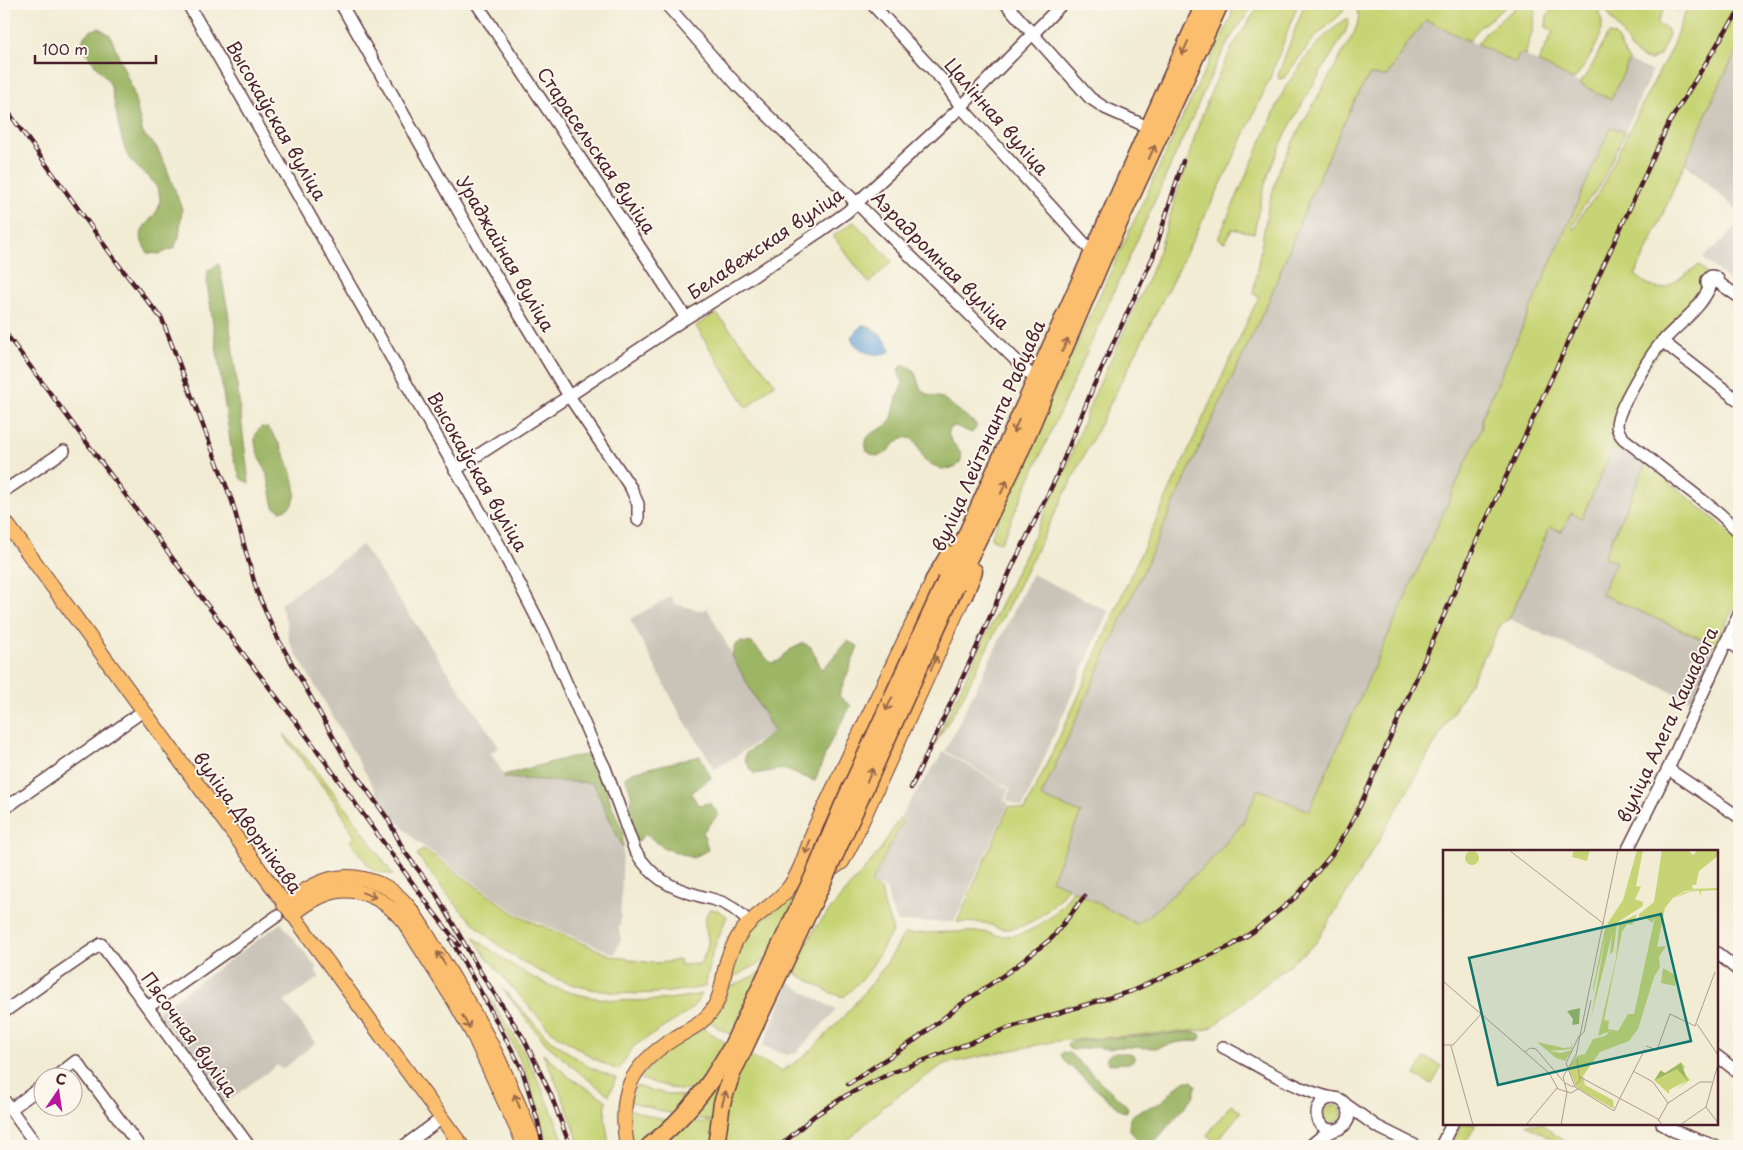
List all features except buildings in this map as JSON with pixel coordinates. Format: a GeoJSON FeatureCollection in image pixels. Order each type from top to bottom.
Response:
{"type":"FeatureCollection","features":[{"type":"Feature","properties":{"kind":"highway","name":"вуліца Лейтэнанта Рабцава"},"geometry":{"type":"LineString","coordinates":[[650,1146],[672,1128],[695,1103],[731,1048],[813,877],[842,807],[950,586],[992,514],[1017,459],[1041,385],[1093,253],[1204,4]]}},
{"type":"Feature","properties":{"kind":"highway","name":"вуліца Лейтэнанта Рабцава"},"geometry":{"type":"LineString","coordinates":[[716,1146],[722,1103],[732,1074],[823,882],[950,586],[972,525],[1102,260],[1220,4]]}},
{"type":"Feature","properties":{"kind":"main road","name":"вуліца Дворнікава"},"geometry":{"type":"LineString","coordinates":[[4,520],[143,712],[284,912],[462,1146]]}},
{"type":"Feature","properties":{"kind":"main road","name":"вуліца Лейтэнанта Рабцава"},"geometry":{"type":"LineString","coordinates":[[750,923],[788,890],[838,779],[950,586]]}},
{"type":"Feature","properties":{"kind":"main road","name":"вуліца Лейтэнанта Рабцава"},"geometry":{"type":"LineString","coordinates":[[750,923],[842,862],[874,797],[950,586]]}},
{"type":"Feature","properties":{"kind":"main road"},"geometry":{"type":"LineString","coordinates":[[838,779],[838,793],[850,804],[860,806],[868,803],[874,797]]}},
{"type":"Feature","properties":{"kind":"main road"},"geometry":{"type":"LineString","coordinates":[[816,825],[828,814],[837,814],[846,819],[853,827],[853,841]]}},
{"type":"Feature","properties":{"kind":"main road"},"geometry":{"type":"LineString","coordinates":[[284,912],[314,884],[342,877],[357,878],[383,885],[404,902],[456,982],[484,1030],[512,1088],[536,1146]]}},
{"type":"Feature","properties":{"kind":"main road"},"geometry":{"type":"LineString","coordinates":[[284,912],[336,891],[347,890],[373,896],[395,911],[446,987],[474,1036],[525,1146]]}},
{"type":"Feature","properties":{"kind":"main road"},"geometry":{"type":"LineString","coordinates":[[627,1146],[623,1118],[624,1104],[632,1081],[642,1065],[656,1050],[705,1020],[718,1000],[732,949],[739,935],[750,923]]}},
{"type":"Feature","properties":{"kind":"street","name":"Высокаўская вуліца"},"geometry":{"type":"LineString","coordinates":[[188,4],[501,548],[544,632],[605,768],[635,851],[643,864],[663,881],[681,891],[723,903],[750,923]]}},
{"type":"Feature","properties":{"kind":"street","name":"Ураджайная вуліца"},"geometry":{"type":"LineString","coordinates":[[341,4],[479,247],[569,396],[631,488],[638,504],[638,520]]}},
{"type":"Feature","properties":{"kind":"street","name":"Старасельская вуліца"},"geometry":{"type":"LineString","coordinates":[[477,4],[612,204],[686,318]]}},
{"type":"Feature","properties":{"kind":"street","name":"Аэрадромная вуліца"},"geometry":{"type":"LineString","coordinates":[[666,4],[737,86],[1041,385]]}},
{"type":"Feature","properties":{"kind":"street","name":"Цалінная вуліца"},"geometry":{"type":"LineString","coordinates":[[872,4],[944,82],[961,107],[1093,253]]}},
{"type":"Feature","properties":{"kind":"street"},"geometry":{"type":"LineString","coordinates":[[1006,4],[1090,98],[1105,108],[1150,128]]}},
{"type":"Feature","properties":{"kind":"street","name":"Белавежская вуліца"},"geometry":{"type":"LineString","coordinates":[[455,470],[798,246],[857,204],[961,107],[1062,4]]}},
{"type":"Feature","properties":{"kind":"street"},"geometry":{"type":"LineString","coordinates":[[1739,297],[1714,285],[1696,310],[1662,341],[1641,372],[1619,417],[1617,426],[1620,436],[1624,440],[1720,514],[1739,532]]}},
{"type":"Feature","properties":{"kind":"street"},"geometry":{"type":"LineString","coordinates":[[1662,341],[1739,401]]}},
{"type":"Feature","properties":{"kind":"street"},"geometry":{"type":"LineString","coordinates":[[4,492],[64,451]]}},
{"type":"Feature","properties":{"kind":"street","name":"вуліца Алега Кашавога"},"geometry":{"type":"LineString","coordinates":[[1628,850],[1668,769],[1739,614]]}},
{"type":"Feature","properties":{"kind":"street"},"geometry":{"type":"LineString","coordinates":[[1727,640],[1739,649]]}},
{"type":"Feature","properties":{"kind":"street"},"geometry":{"type":"LineString","coordinates":[[4,809],[143,712]]}},
{"type":"Feature","properties":{"kind":"street"},"geometry":{"type":"LineString","coordinates":[[1668,769],[1739,817]]}},
{"type":"Feature","properties":{"kind":"street"},"geometry":{"type":"LineString","coordinates":[[148,1007],[284,912]]}},
{"type":"Feature","properties":{"kind":"street","name":"Пясочная вуліца"},"geometry":{"type":"LineString","coordinates":[[4,1012],[101,944],[249,1146]]}},
{"type":"Feature","properties":{"kind":"street"},"geometry":{"type":"LineString","coordinates":[[1718,954],[1739,971]]}},
{"type":"Feature","properties":{"kind":"street"},"geometry":{"type":"LineString","coordinates":[[1223,1047],[1302,1088],[1322,1096],[1342,1100],[1376,1126],[1416,1146]]}},
{"type":"Feature","properties":{"kind":"street"},"geometry":{"type":"LineString","coordinates":[[1718,1057],[1739,1073]]}},
{"type":"Feature","properties":{"kind":"street"},"geometry":{"type":"LineString","coordinates":[[67,1068],[76,1061],[81,1068]]}},
{"type":"Feature","properties":{"kind":"street"},"geometry":{"type":"LineString","coordinates":[[82,1069],[139,1146]]}},
{"type":"Feature","properties":{"kind":"street"},"geometry":{"type":"LineString","coordinates":[[1302,1088],[1311,1099],[1322,1126],[1338,1130]]}},
{"type":"Feature","properties":{"kind":"street"},"geometry":{"type":"LineString","coordinates":[[11,1110],[32,1094]]}},
{"type":"Feature","properties":{"kind":"street"},"geometry":{"type":"LineString","coordinates":[[1312,1145],[1318,1127],[1317,1116],[1322,1102],[1333,1098]]}},
{"type":"Feature","properties":{"kind":"street"},"geometry":{"type":"LineString","coordinates":[[4,1100],[37,1146]]}},
{"type":"Feature","properties":{"kind":"street"},"geometry":{"type":"LineString","coordinates":[[1338,1130],[1349,1118],[1348,1106]]}},
{"type":"Feature","properties":{"kind":"street"},"geometry":{"type":"LineString","coordinates":[[404,1146],[441,1119]]}},
{"type":"Feature","properties":{"kind":"street"},"geometry":{"type":"LineString","coordinates":[[1312,1145],[1338,1130],[1359,1123],[1376,1126]]}},
{"type":"Feature","properties":{"kind":"street"},"geometry":{"type":"LineString","coordinates":[[1440,1146],[1451,1125]]}},
{"type":"Feature","properties":{"kind":"street"},"geometry":{"type":"LineString","coordinates":[[1664,1125],[1674,1131],[1715,1146]]}},
{"type":"Feature","properties":{"kind":"shaded area"},"geometry":{"type":"Polygon","coordinates":[[[1426,19],[1514,63],[1520,53],[1611,100],[1629,61],[1652,71],[1625,132],[1611,127],[1482,418],[1482,427],[1309,811],[1258,789],[1242,824],[1210,862],[1156,910],[1136,924],[1085,896],[1050,880],[1081,814],[1041,797],[1268,300],[1309,200],[1353,104],[1369,75],[1387,76],[1406,45],[1426,19]]]}},
{"type":"Feature","properties":{"kind":"shaded area"},"geometry":{"type":"Polygon","coordinates":[[[1739,46],[1739,212],[1685,163],[1714,96],[1739,46]]]}},
{"type":"Feature","properties":{"kind":"shaded area"},"geometry":{"type":"Polygon","coordinates":[[[1739,225],[1739,290],[1703,258],[1739,225]]]}},
{"type":"Feature","properties":{"kind":"shaded area"},"geometry":{"type":"Polygon","coordinates":[[[1613,448],[1646,463],[1604,557],[1616,562],[1601,594],[1715,645],[1709,664],[1692,701],[1509,619],[1550,526],[1562,531],[1571,513],[1582,517],[1613,448]]]}},
{"type":"Feature","properties":{"kind":"shaded area"},"geometry":{"type":"Polygon","coordinates":[[[362,545],[499,747],[491,753],[505,777],[593,783],[623,848],[620,925],[618,927],[621,939],[615,954],[518,914],[416,841],[387,810],[289,641],[287,624],[280,604],[362,545]]]}},
{"type":"Feature","properties":{"kind":"shaded area"},"geometry":{"type":"Polygon","coordinates":[[[1032,574],[1108,611],[1023,807],[1006,800],[1011,789],[945,751],[1032,574]]]}},
{"type":"Feature","properties":{"kind":"shaded area"},"geometry":{"type":"Polygon","coordinates":[[[672,596],[674,604],[703,611],[707,608],[774,732],[715,769],[679,712],[630,619],[672,596]]]}},
{"type":"Feature","properties":{"kind":"shaded area"},"geometry":{"type":"Polygon","coordinates":[[[944,752],[1009,789],[1004,801],[1009,803],[954,922],[898,922],[890,905],[887,890],[872,883],[904,820],[900,818],[944,752]]]}},
{"type":"Feature","properties":{"kind":"shaded area"},"geometry":{"type":"Polygon","coordinates":[[[281,923],[317,968],[316,972],[320,977],[284,1001],[315,1043],[282,1069],[277,1065],[225,1103],[157,1012],[281,923]]]}},
{"type":"Feature","properties":{"kind":"shaded area"},"geometry":{"type":"Polygon","coordinates":[[[789,983],[836,1010],[797,1052],[787,1055],[763,1046],[789,983]]]}},
{"type":"Feature","properties":{"kind":"green space"},"geometry":{"type":"Polygon","coordinates":[[[1237,4],[1254,4],[1230,39],[1214,69],[1001,543],[991,538],[1043,414],[1231,18],[1232,8],[1237,4]]]}},
{"type":"Feature","properties":{"kind":"green space"},"geometry":{"type":"Polygon","coordinates":[[[1260,4],[1298,4],[1270,78],[1230,166],[959,704],[930,752],[1043,517],[1069,460],[1092,400],[1146,284],[1159,251],[1199,123],[1213,87],[1233,46],[1260,4]]]}},
{"type":"Feature","properties":{"kind":"green space"},"geometry":{"type":"Polygon","coordinates":[[[1338,4],[1344,7],[1343,12],[1315,37],[1284,78],[1279,79],[1278,75],[1304,5],[1338,4]]]}},
{"type":"Feature","properties":{"kind":"green space"},"geometry":{"type":"Polygon","coordinates":[[[1355,4],[1509,4],[1479,28],[1469,41],[1426,20],[1406,45],[1387,76],[1369,75],[1353,104],[1309,200],[1269,300],[1210,424],[1041,797],[1081,813],[1051,880],[1068,887],[1048,910],[1022,926],[1003,929],[984,923],[957,922],[1009,806],[1025,810],[1259,296],[1253,293],[1268,208],[1279,169],[1355,31],[1359,18],[1355,4]]]}},
{"type":"Feature","properties":{"kind":"green space"},"geometry":{"type":"Polygon","coordinates":[[[1520,4],[1536,4],[1533,29],[1525,55],[1520,53],[1515,63],[1477,44],[1487,31],[1520,4]]]}},
{"type":"Feature","properties":{"kind":"green space"},"geometry":{"type":"Polygon","coordinates":[[[1555,4],[1595,4],[1602,20],[1596,46],[1583,68],[1573,80],[1538,62],[1553,32],[1546,27],[1547,16],[1555,4]]]}},
{"type":"Feature","properties":{"kind":"green space"},"geometry":{"type":"Polygon","coordinates":[[[1603,4],[1681,4],[1678,11],[1665,6],[1657,24],[1667,29],[1669,35],[1660,55],[1651,60],[1640,57],[1632,50],[1603,4]]]}},
{"type":"Feature","properties":{"kind":"green space"},"geometry":{"type":"Polygon","coordinates":[[[1688,4],[1739,4],[1739,46],[1714,96],[1635,275],[1650,286],[1662,288],[1667,287],[1699,265],[1706,273],[1703,290],[1616,411],[1628,448],[1625,454],[1613,448],[1582,518],[1571,513],[1562,531],[1550,527],[1509,619],[1501,624],[1471,681],[1379,840],[1315,944],[1211,1028],[1057,1041],[944,1064],[886,1104],[842,1146],[631,1146],[628,1109],[672,1122],[721,1122],[676,1115],[630,1102],[636,1086],[692,1098],[727,1094],[680,1090],[640,1079],[659,1055],[703,1028],[737,1050],[782,1071],[811,1050],[850,1010],[885,966],[904,934],[984,932],[1001,936],[1012,936],[1033,929],[1043,923],[1060,908],[1073,890],[1136,924],[1156,910],[1210,861],[1242,824],[1258,789],[1309,811],[1482,427],[1482,418],[1611,127],[1625,132],[1599,187],[1582,208],[1572,228],[1575,229],[1583,212],[1600,191],[1671,49],[1688,4]]]}},
{"type":"Feature","properties":{"kind":"green space"},"geometry":{"type":"Polygon","coordinates":[[[1345,19],[1349,19],[1349,21],[1345,33],[1304,101],[1276,155],[1264,188],[1254,233],[1232,229],[1225,242],[1218,239],[1286,86],[1311,51],[1345,19]]]}},
{"type":"Feature","properties":{"kind":"green space"},"geometry":{"type":"Polygon","coordinates":[[[99,28],[110,35],[133,91],[143,134],[156,146],[182,209],[179,237],[174,248],[160,254],[148,253],[141,236],[146,224],[159,207],[159,192],[152,181],[129,158],[121,135],[111,87],[84,47],[83,39],[88,33],[99,28]]]}},
{"type":"Feature","properties":{"kind":"green space"},"geometry":{"type":"Polygon","coordinates":[[[1609,34],[1615,35],[1629,61],[1611,100],[1580,84],[1609,34]]]}},
{"type":"Feature","properties":{"kind":"green space"},"geometry":{"type":"Polygon","coordinates":[[[854,222],[892,261],[869,283],[833,236],[854,222]]]}},
{"type":"Feature","properties":{"kind":"green space"},"geometry":{"type":"Polygon","coordinates":[[[219,264],[228,311],[249,483],[241,479],[232,454],[207,283],[208,270],[219,264]]]}},
{"type":"Feature","properties":{"kind":"green space"},"geometry":{"type":"Polygon","coordinates":[[[716,313],[775,383],[747,408],[696,326],[716,313]]]}},
{"type":"Feature","properties":{"kind":"green space"},"geometry":{"type":"Polygon","coordinates":[[[904,365],[913,370],[919,386],[925,393],[944,399],[976,424],[976,428],[972,433],[955,426],[949,429],[951,439],[961,458],[960,463],[954,468],[942,469],[926,462],[915,441],[908,438],[902,438],[882,455],[872,455],[867,451],[866,444],[869,435],[887,424],[892,418],[903,383],[898,371],[904,365]]]}},
{"type":"Feature","properties":{"kind":"green space"},"geometry":{"type":"Polygon","coordinates":[[[261,427],[268,428],[278,442],[288,462],[294,482],[294,501],[290,507],[281,511],[274,507],[267,476],[256,449],[255,437],[261,427]]]}},
{"type":"Feature","properties":{"kind":"green space"},"geometry":{"type":"Polygon","coordinates":[[[1646,463],[1718,522],[1739,543],[1739,598],[1715,645],[1601,594],[1616,562],[1604,557],[1646,463]]]}},
{"type":"Feature","properties":{"kind":"green space"},"geometry":{"type":"Polygon","coordinates":[[[847,641],[858,646],[839,696],[851,706],[830,743],[815,781],[783,769],[754,774],[745,760],[745,754],[774,732],[732,656],[735,645],[740,642],[752,643],[771,663],[779,661],[788,651],[803,643],[811,647],[822,670],[847,641]]]}},
{"type":"Feature","properties":{"kind":"green space"},"geometry":{"type":"Polygon","coordinates":[[[284,734],[314,767],[355,820],[393,875],[372,870],[350,841],[355,837],[337,805],[284,734]]]}},
{"type":"Feature","properties":{"kind":"green space"},"geometry":{"type":"Polygon","coordinates":[[[586,755],[598,765],[623,832],[623,848],[593,783],[505,778],[504,775],[571,757],[586,755]]]}},
{"type":"Feature","properties":{"kind":"green space"},"geometry":{"type":"Polygon","coordinates":[[[700,756],[711,778],[691,793],[698,805],[710,803],[719,814],[703,832],[708,850],[693,858],[664,848],[646,834],[636,843],[624,814],[631,800],[625,777],[632,772],[700,756]]]}},
{"type":"Feature","properties":{"kind":"green space"},"geometry":{"type":"Polygon","coordinates":[[[899,819],[903,821],[871,883],[882,891],[884,906],[893,930],[868,973],[844,997],[831,993],[795,973],[801,955],[815,928],[879,852],[899,819]]]}},
{"type":"Feature","properties":{"kind":"green space"},"geometry":{"type":"Polygon","coordinates":[[[424,849],[518,916],[613,956],[654,963],[680,959],[681,965],[700,964],[708,945],[705,919],[710,909],[717,910],[727,916],[712,955],[705,987],[634,994],[579,986],[550,976],[523,962],[498,945],[476,925],[435,879],[417,854],[424,849]]]}},
{"type":"Feature","properties":{"kind":"green space"},"geometry":{"type":"Polygon","coordinates":[[[792,899],[795,900],[768,958],[727,980],[738,945],[761,920],[792,899]]]}},
{"type":"Feature","properties":{"kind":"green space"},"geometry":{"type":"Polygon","coordinates":[[[473,937],[530,976],[550,986],[571,993],[614,1000],[636,1001],[680,998],[702,994],[695,1005],[685,1014],[634,1046],[618,1070],[596,1060],[551,1031],[508,983],[473,937]]]}},
{"type":"Feature","properties":{"kind":"green space"},"geometry":{"type":"Polygon","coordinates":[[[763,971],[732,1035],[718,1028],[710,1021],[726,989],[763,971]]]}},
{"type":"Feature","properties":{"kind":"green space"},"geometry":{"type":"Polygon","coordinates":[[[502,988],[547,1037],[589,1067],[616,1078],[609,1095],[545,1043],[502,988]]]}},
{"type":"Feature","properties":{"kind":"green space"},"geometry":{"type":"Polygon","coordinates":[[[490,998],[533,1070],[565,1146],[548,1146],[526,1072],[490,998]]]}},
{"type":"Feature","properties":{"kind":"green space"},"geometry":{"type":"Polygon","coordinates":[[[1194,1032],[1201,1035],[1197,1041],[1179,1042],[1156,1048],[1119,1047],[1108,1049],[1094,1047],[1073,1050],[1069,1049],[1067,1045],[1073,1041],[1194,1032]]]}},
{"type":"Feature","properties":{"kind":"green space"},"geometry":{"type":"Polygon","coordinates":[[[1063,1052],[1069,1053],[1126,1105],[1128,1108],[1127,1112],[1121,1111],[1063,1060],[1061,1055],[1063,1052]]]}},
{"type":"Feature","properties":{"kind":"green space"},"geometry":{"type":"Polygon","coordinates":[[[543,1053],[569,1077],[606,1100],[605,1117],[609,1146],[580,1146],[567,1108],[543,1053]]]}},
{"type":"Feature","properties":{"kind":"green space"},"geometry":{"type":"Polygon","coordinates":[[[1112,1053],[1130,1053],[1135,1056],[1135,1059],[1129,1063],[1110,1064],[1106,1058],[1112,1053]]]}},
{"type":"Feature","properties":{"kind":"green space"},"geometry":{"type":"Polygon","coordinates":[[[1425,1057],[1442,1066],[1432,1084],[1415,1075],[1425,1057]]]}},
{"type":"Feature","properties":{"kind":"green space"},"geometry":{"type":"Polygon","coordinates":[[[1185,1081],[1192,1081],[1196,1086],[1194,1096],[1151,1146],[1140,1146],[1129,1129],[1130,1118],[1136,1112],[1155,1106],[1185,1081]]]}},
{"type":"Feature","properties":{"kind":"green space"},"geometry":{"type":"Polygon","coordinates":[[[1231,1104],[1241,1112],[1216,1142],[1207,1135],[1231,1104]]]}},
{"type":"Feature","properties":{"kind":"green space"},"geometry":{"type":"Polygon","coordinates":[[[1329,1105],[1337,1105],[1342,1110],[1340,1121],[1329,1123],[1324,1118],[1324,1110],[1329,1105]]]}},
{"type":"Feature","properties":{"kind":"green space"},"geometry":{"type":"Polygon","coordinates":[[[1460,1125],[1475,1125],[1464,1146],[1450,1146],[1460,1125]]]}},
{"type":"Feature","properties":{"kind":"green space"},"geometry":{"type":"Polygon","coordinates":[[[1528,1125],[1543,1125],[1569,1146],[1556,1146],[1553,1144],[1555,1142],[1528,1125]]]}},
{"type":"Feature","properties":{"kind":"water"},"geometry":{"type":"Polygon","coordinates":[[[862,325],[870,327],[879,334],[887,343],[890,351],[879,355],[868,353],[857,346],[851,337],[862,325]]]}},
{"type":"Feature","properties":{"kind":"railway"},"geometry":{"type":"LineString","coordinates":[[780,1146],[814,1116],[847,1095],[891,1073],[1008,1028],[1132,991],[1231,946],[1254,931],[1296,897],[1332,854],[1360,806],[1482,529],[1669,123],[1739,12]]}},
{"type":"Feature","properties":{"kind":"railway"},"geometry":{"type":"LineString","coordinates":[[4,106],[121,268],[162,319],[232,501],[257,592],[277,637],[349,765],[388,819],[404,851],[435,892],[481,973],[524,1039],[551,1095],[570,1146]]}},
{"type":"Feature","properties":{"kind":"railway"},"geometry":{"type":"LineString","coordinates":[[911,788],[1012,567],[1056,478],[1094,385],[1153,257],[1183,161]]}},
{"type":"Feature","properties":{"kind":"railway"},"geometry":{"type":"LineString","coordinates":[[4,331],[245,656],[309,739],[459,945]]}},
{"type":"Feature","properties":{"kind":"railway"},"geometry":{"type":"LineString","coordinates":[[848,1084],[918,1038],[1052,938],[1085,896]]}},
{"type":"Feature","properties":{"kind":"railway"},"geometry":{"type":"LineString","coordinates":[[451,940],[522,1069],[543,1146]]}}]}
